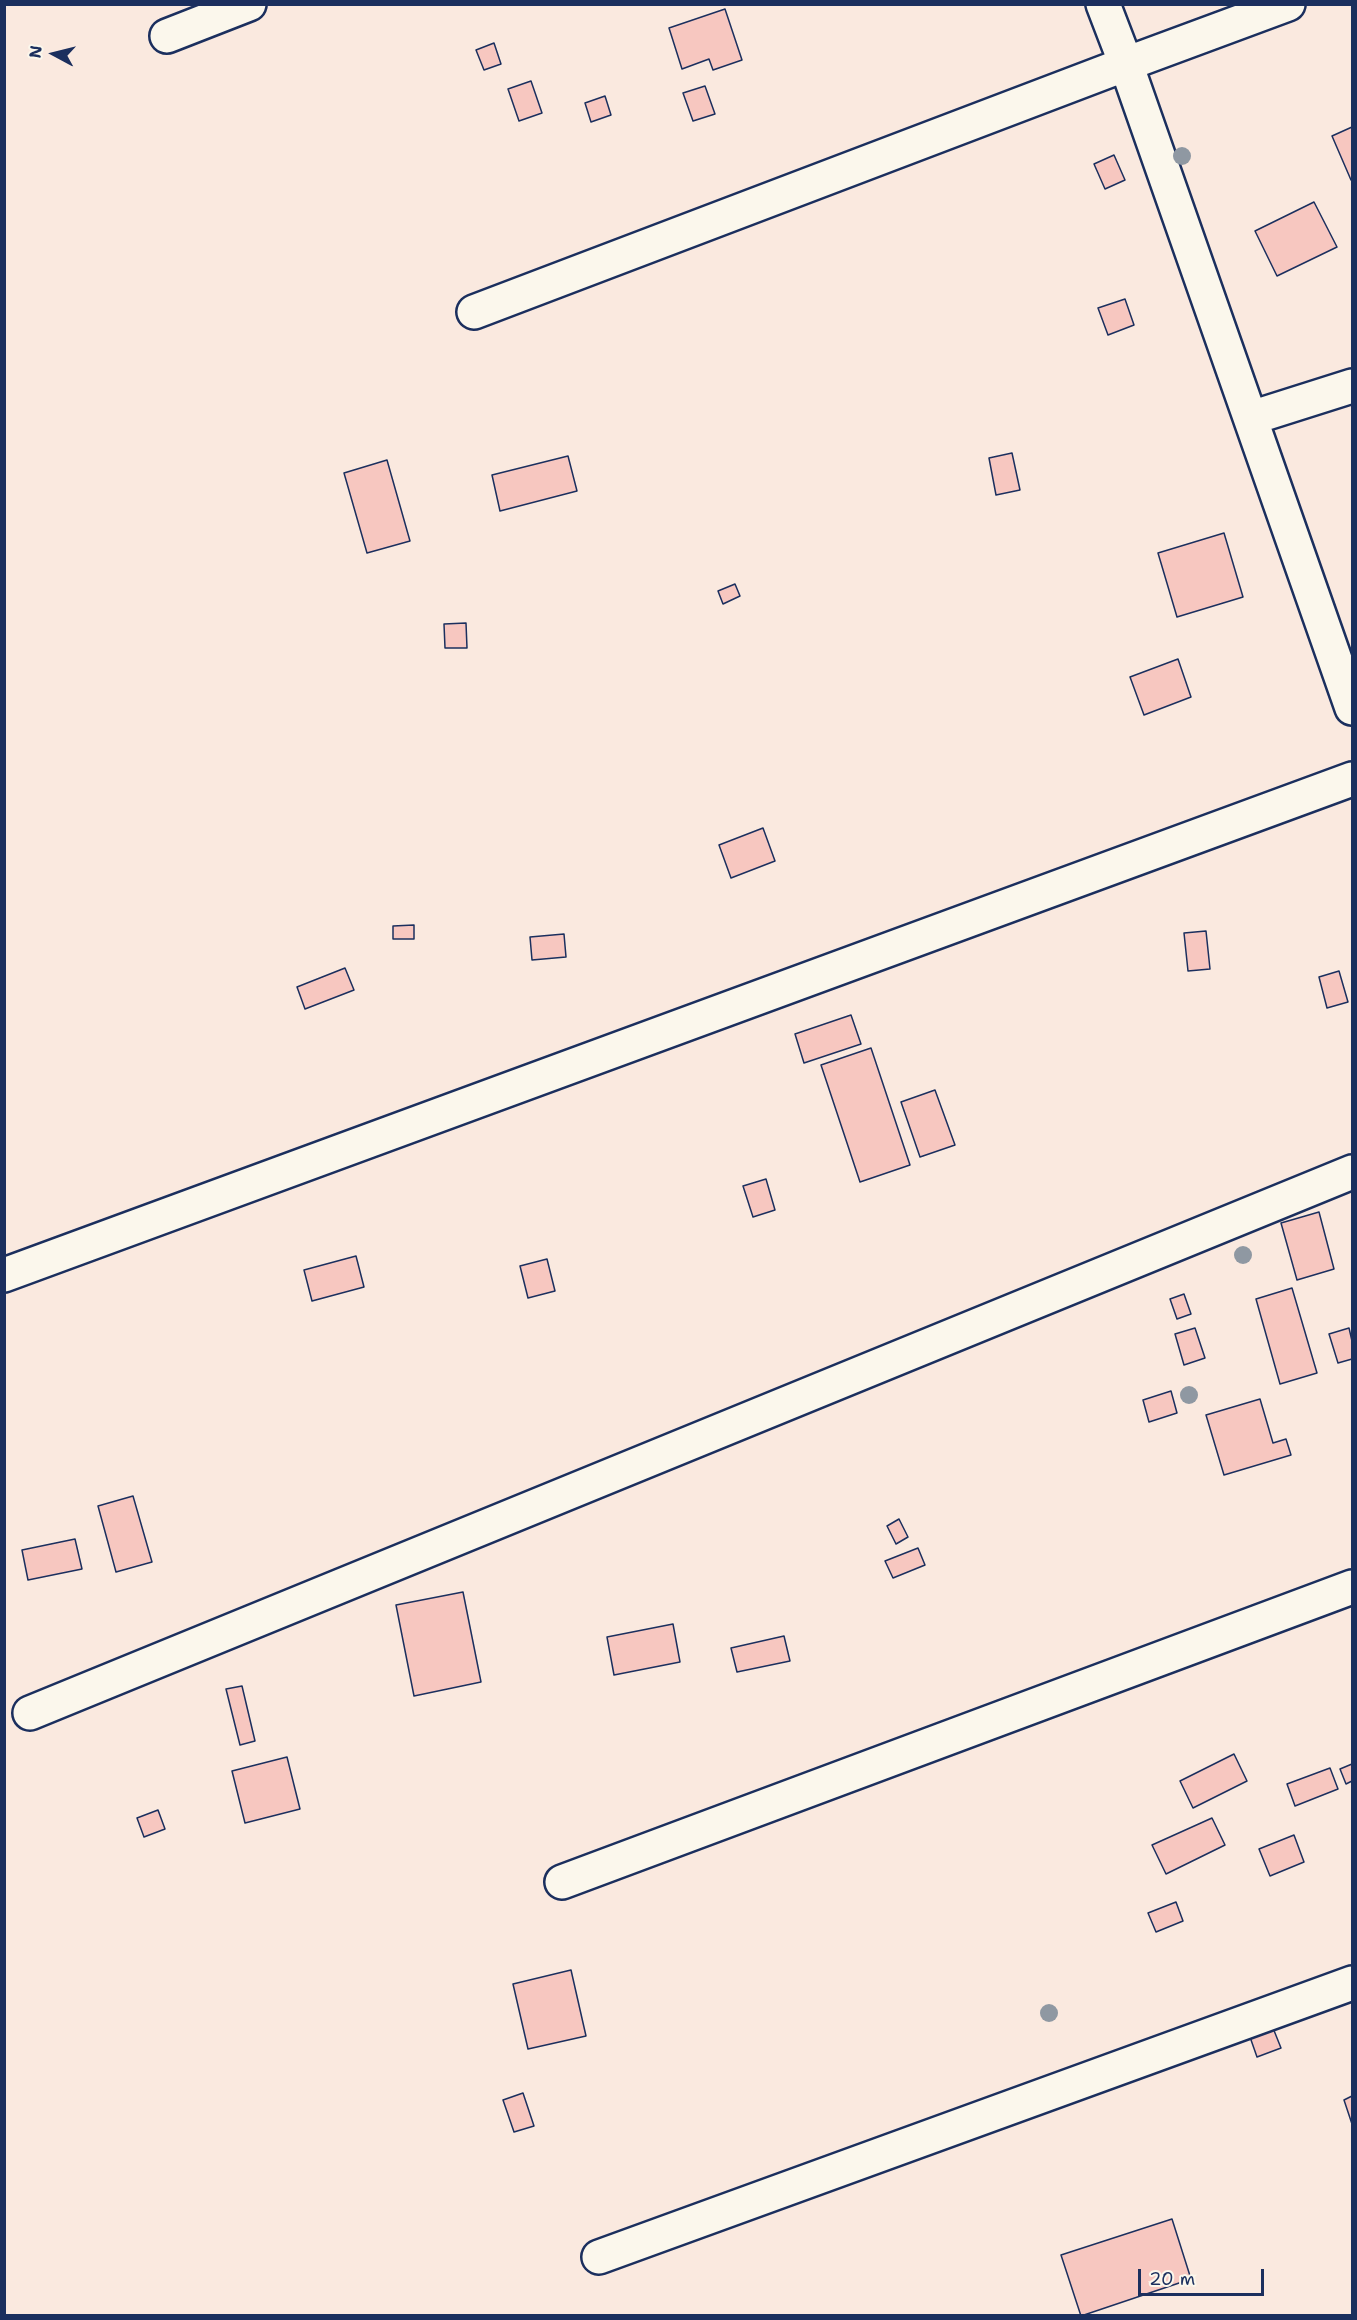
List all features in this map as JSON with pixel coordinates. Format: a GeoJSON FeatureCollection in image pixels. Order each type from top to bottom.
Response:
{"type":"FeatureCollection","features":[{"type":"Feature","properties":{"kind":"street"},"geometry":{"type":"LineString","coordinates":[[167,36],[249,4]]}},
{"type":"Feature","properties":{"kind":"street"},"geometry":{"type":"LineString","coordinates":[[1103,4],[1353,708]]}},
{"type":"Feature","properties":{"kind":"street"},"geometry":{"type":"LineString","coordinates":[[474,312],[1288,4]]}},
{"type":"Feature","properties":{"kind":"street"},"geometry":{"type":"LineString","coordinates":[[1251,418],[1353,386]]}},
{"type":"Feature","properties":{"kind":"street"},"geometry":{"type":"LineString","coordinates":[[4,1275],[1353,779]]}},
{"type":"Feature","properties":{"kind":"street"},"geometry":{"type":"LineString","coordinates":[[30,1713],[1353,1172]]}},
{"type":"Feature","properties":{"kind":"street"},"geometry":{"type":"LineString","coordinates":[[562,1882],[1353,1587]]}},
{"type":"Feature","properties":{"kind":"street"},"geometry":{"type":"LineString","coordinates":[[599,2256],[1353,1983]]}},
{"type":"Feature","properties":{"kind":"building"},"geometry":{"type":"Polygon","coordinates":[[[725,9],[742,60],[713,70],[709,59],[682,69],[669,28],[725,9]]]}},
{"type":"Feature","properties":{"kind":"building"},"geometry":{"type":"Polygon","coordinates":[[[494,43],[501,64],[484,70],[476,50],[494,43]]]}},
{"type":"Feature","properties":{"kind":"building"},"geometry":{"type":"Polygon","coordinates":[[[531,81],[542,113],[519,121],[508,89],[531,81]]]}},
{"type":"Feature","properties":{"kind":"building"},"geometry":{"type":"Polygon","coordinates":[[[705,86],[715,114],[693,121],[683,93],[705,86]]]}},
{"type":"Feature","properties":{"kind":"building"},"geometry":{"type":"Polygon","coordinates":[[[605,96],[611,115],[591,122],[585,103],[605,96]]]}},
{"type":"Feature","properties":{"kind":"building"},"geometry":{"type":"Polygon","coordinates":[[[1352,127],[1352,179],[1351,180],[1332,136],[1352,127]]]}},
{"type":"Feature","properties":{"kind":"building"},"geometry":{"type":"Polygon","coordinates":[[[1114,155],[1125,180],[1105,189],[1094,164],[1114,155]]]}},
{"type":"Feature","properties":{"kind":"building"},"geometry":{"type":"Polygon","coordinates":[[[1314,202],[1337,247],[1277,276],[1255,231],[1314,202]]]}},
{"type":"Feature","properties":{"kind":"building"},"geometry":{"type":"Polygon","coordinates":[[[1125,299],[1134,325],[1108,335],[1098,308],[1125,299]]]}},
{"type":"Feature","properties":{"kind":"building"},"geometry":{"type":"Polygon","coordinates":[[[1012,453],[1020,490],[996,495],[989,458],[1012,453]]]}},
{"type":"Feature","properties":{"kind":"building"},"geometry":{"type":"Polygon","coordinates":[[[568,456],[577,491],[500,511],[492,475],[568,456]]]}},
{"type":"Feature","properties":{"kind":"building"},"geometry":{"type":"Polygon","coordinates":[[[387,460],[410,541],[367,553],[344,473],[387,460]]]}},
{"type":"Feature","properties":{"kind":"building"},"geometry":{"type":"Polygon","coordinates":[[[1224,533],[1243,597],[1177,617],[1158,553],[1224,533]]]}},
{"type":"Feature","properties":{"kind":"building"},"geometry":{"type":"Polygon","coordinates":[[[735,584],[740,596],[723,604],[718,591],[735,584]]]}},
{"type":"Feature","properties":{"kind":"building"},"geometry":{"type":"Polygon","coordinates":[[[466,623],[467,648],[445,648],[444,624],[466,623]]]}},
{"type":"Feature","properties":{"kind":"building"},"geometry":{"type":"Polygon","coordinates":[[[1178,659],[1191,697],[1144,715],[1130,677],[1178,659]]]}},
{"type":"Feature","properties":{"kind":"building"},"geometry":{"type":"Polygon","coordinates":[[[763,828],[775,861],[731,878],[719,845],[763,828]]]}},
{"type":"Feature","properties":{"kind":"building"},"geometry":{"type":"Polygon","coordinates":[[[414,925],[414,939],[393,939],[393,926],[414,925]]]}},
{"type":"Feature","properties":{"kind":"building"},"geometry":{"type":"Polygon","coordinates":[[[1206,931],[1210,969],[1188,971],[1184,933],[1206,931]]]}},
{"type":"Feature","properties":{"kind":"building"},"geometry":{"type":"Polygon","coordinates":[[[564,934],[566,957],[532,960],[530,937],[564,934]]]}},
{"type":"Feature","properties":{"kind":"building"},"geometry":{"type":"Polygon","coordinates":[[[345,968],[354,990],[305,1009],[297,987],[345,968]]]}},
{"type":"Feature","properties":{"kind":"building"},"geometry":{"type":"Polygon","coordinates":[[[1339,971],[1348,1002],[1327,1008],[1319,977],[1339,971]]]}},
{"type":"Feature","properties":{"kind":"building"},"geometry":{"type":"Polygon","coordinates":[[[851,1015],[861,1044],[804,1063],[795,1034],[851,1015]]]}},
{"type":"Feature","properties":{"kind":"building"},"geometry":{"type":"Polygon","coordinates":[[[871,1048],[910,1165],[860,1182],[821,1065],[871,1048]]]}},
{"type":"Feature","properties":{"kind":"building"},"geometry":{"type":"Polygon","coordinates":[[[935,1090],[955,1145],[920,1157],[901,1102],[935,1090]]]}},
{"type":"Feature","properties":{"kind":"building"},"geometry":{"type":"Polygon","coordinates":[[[766,1179],[775,1210],[753,1217],[743,1186],[766,1179]]]}},
{"type":"Feature","properties":{"kind":"building"},"geometry":{"type":"Polygon","coordinates":[[[1319,1212],[1334,1269],[1297,1280],[1281,1223],[1319,1212]]]}},
{"type":"Feature","properties":{"kind":"building"},"geometry":{"type":"Polygon","coordinates":[[[356,1256],[364,1287],[312,1301],[304,1270],[356,1256]]]}},
{"type":"Feature","properties":{"kind":"building"},"geometry":{"type":"Polygon","coordinates":[[[547,1259],[555,1291],[528,1298],[520,1266],[547,1259]]]}},
{"type":"Feature","properties":{"kind":"building"},"geometry":{"type":"Polygon","coordinates":[[[1292,1288],[1317,1373],[1280,1384],[1256,1299],[1292,1288]]]}},
{"type":"Feature","properties":{"kind":"building"},"geometry":{"type":"Polygon","coordinates":[[[1184,1294],[1191,1314],[1177,1319],[1170,1299],[1184,1294]]]}},
{"type":"Feature","properties":{"kind":"building"},"geometry":{"type":"Polygon","coordinates":[[[1195,1328],[1205,1358],[1184,1365],[1175,1334],[1195,1328]]]}},
{"type":"Feature","properties":{"kind":"building"},"geometry":{"type":"Polygon","coordinates":[[[1349,1328],[1352,1359],[1338,1363],[1329,1334],[1349,1328]]]}},
{"type":"Feature","properties":{"kind":"building"},"geometry":{"type":"Polygon","coordinates":[[[1171,1391],[1177,1413],[1149,1422],[1143,1400],[1171,1391]]]}},
{"type":"Feature","properties":{"kind":"building"},"geometry":{"type":"Polygon","coordinates":[[[1260,1399],[1273,1443],[1286,1439],[1291,1455],[1224,1475],[1206,1415],[1260,1399]]]}},
{"type":"Feature","properties":{"kind":"building"},"geometry":{"type":"Polygon","coordinates":[[[133,1496],[152,1562],[116,1572],[98,1506],[133,1496]]]}},
{"type":"Feature","properties":{"kind":"building"},"geometry":{"type":"Polygon","coordinates":[[[899,1519],[908,1537],[896,1544],[887,1526],[899,1519]]]}},
{"type":"Feature","properties":{"kind":"building"},"geometry":{"type":"Polygon","coordinates":[[[75,1539],[82,1569],[28,1580],[22,1550],[75,1539]]]}},
{"type":"Feature","properties":{"kind":"building"},"geometry":{"type":"Polygon","coordinates":[[[918,1548],[925,1565],[893,1578],[885,1561],[918,1548]]]}},
{"type":"Feature","properties":{"kind":"building"},"geometry":{"type":"Polygon","coordinates":[[[463,1592],[481,1682],[414,1696],[396,1605],[463,1592]]]}},
{"type":"Feature","properties":{"kind":"building"},"geometry":{"type":"Polygon","coordinates":[[[673,1624],[680,1662],[614,1675],[607,1637],[673,1624]]]}},
{"type":"Feature","properties":{"kind":"building"},"geometry":{"type":"Polygon","coordinates":[[[784,1636],[790,1661],[737,1672],[731,1648],[784,1636]]]}},
{"type":"Feature","properties":{"kind":"building"},"geometry":{"type":"Polygon","coordinates":[[[242,1686],[255,1741],[240,1745],[226,1689],[242,1686]]]}},
{"type":"Feature","properties":{"kind":"building"},"geometry":{"type":"Polygon","coordinates":[[[1234,1754],[1247,1781],[1193,1808],[1180,1781],[1234,1754]]]}},
{"type":"Feature","properties":{"kind":"building"},"geometry":{"type":"Polygon","coordinates":[[[287,1757],[300,1809],[245,1823],[232,1771],[287,1757]]]}},
{"type":"Feature","properties":{"kind":"building"},"geometry":{"type":"Polygon","coordinates":[[[1352,1764],[1352,1781],[1346,1784],[1340,1769],[1352,1764]]]}},
{"type":"Feature","properties":{"kind":"building"},"geometry":{"type":"Polygon","coordinates":[[[1330,1768],[1338,1789],[1295,1806],[1287,1784],[1330,1768]]]}},
{"type":"Feature","properties":{"kind":"building"},"geometry":{"type":"Polygon","coordinates":[[[158,1810],[165,1829],[144,1837],[137,1818],[158,1810]]]}},
{"type":"Feature","properties":{"kind":"building"},"geometry":{"type":"Polygon","coordinates":[[[1212,1818],[1225,1845],[1166,1874],[1152,1845],[1212,1818]]]}},
{"type":"Feature","properties":{"kind":"building"},"geometry":{"type":"Polygon","coordinates":[[[1294,1835],[1304,1862],[1270,1876],[1259,1849],[1294,1835]]]}},
{"type":"Feature","properties":{"kind":"building"},"geometry":{"type":"Polygon","coordinates":[[[1176,1902],[1183,1921],[1156,1932],[1148,1913],[1176,1902]]]}},
{"type":"Feature","properties":{"kind":"building"},"geometry":{"type":"Polygon","coordinates":[[[571,1970],[586,2036],[528,2049],[513,1984],[571,1970]]]}},
{"type":"Feature","properties":{"kind":"building"},"geometry":{"type":"Polygon","coordinates":[[[1273,2028],[1281,2048],[1257,2057],[1250,2037],[1273,2028]]]}},
{"type":"Feature","properties":{"kind":"building"},"geometry":{"type":"Polygon","coordinates":[[[523,2093],[534,2126],[514,2132],[503,2100],[523,2093]]]}},
{"type":"Feature","properties":{"kind":"building"},"geometry":{"type":"Polygon","coordinates":[[[1352,2096],[1352,2124],[1344,2100],[1352,2096]]]}},
{"type":"Feature","properties":{"kind":"building"},"geometry":{"type":"Polygon","coordinates":[[[1172,2219],[1191,2279],[1081,2316],[1061,2255],[1172,2219]]]}}]}
